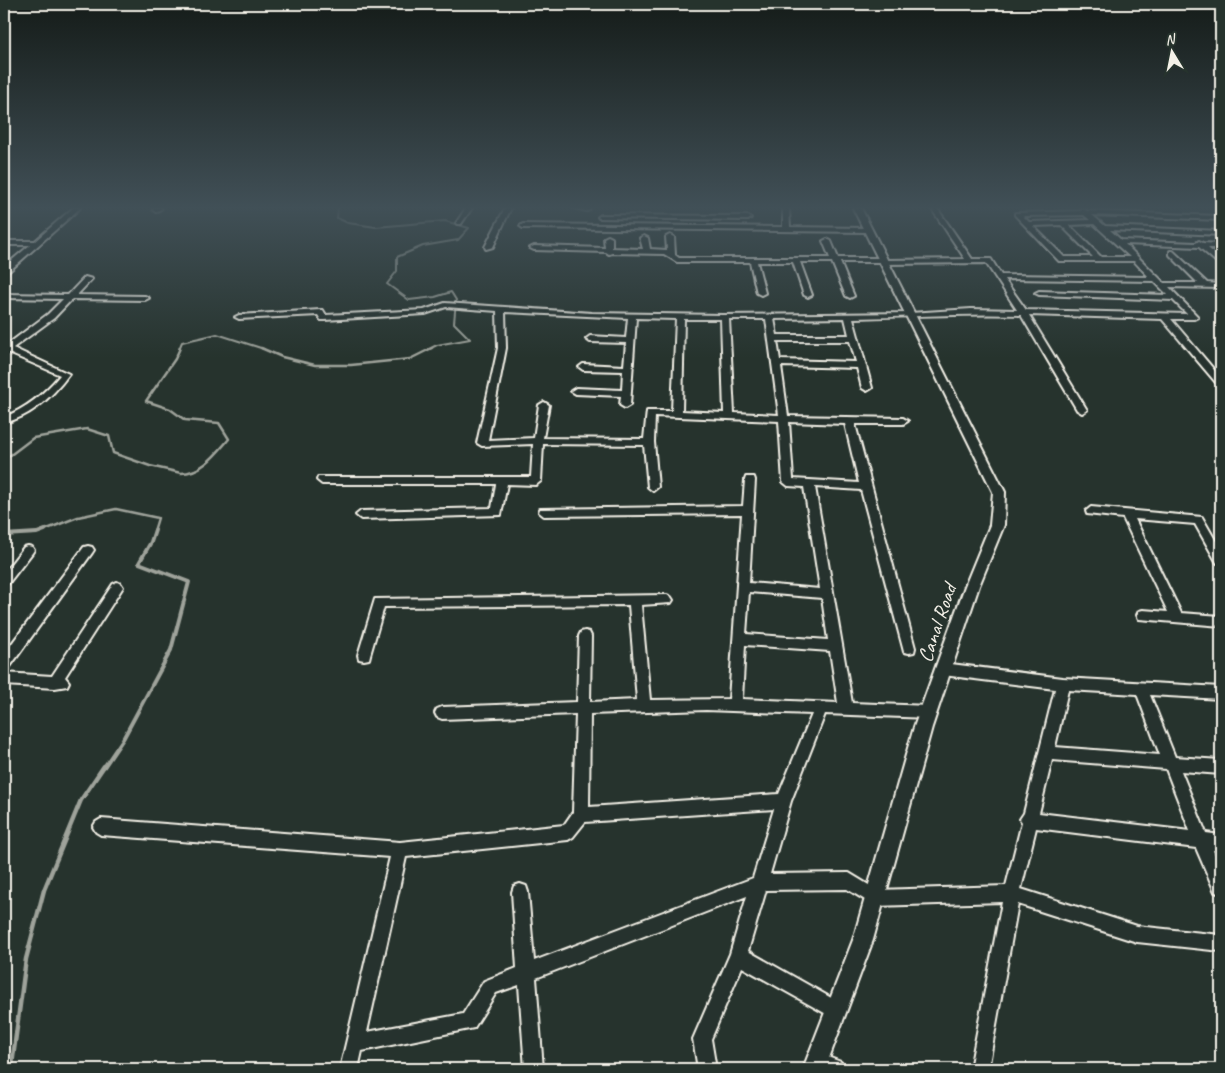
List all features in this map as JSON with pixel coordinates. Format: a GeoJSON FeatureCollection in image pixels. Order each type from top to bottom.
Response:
{"type":"FeatureCollection","features":[{"type":"Feature","properties":{"kind":"street"},"geometry":{"type":"LineString","coordinates":[[6,267],[17,258]]}},
{"type":"Feature","properties":{"kind":"street"},"geometry":{"type":"LineString","coordinates":[[675,258],[677,260],[988,261],[1000,277],[1082,410]]}},
{"type":"Feature","properties":{"kind":"street","name":"Canal Road"},"geometry":{"type":"LineString","coordinates":[[822,1067],[836,1010],[863,940],[928,712],[972,586],[997,525],[999,492],[882,258]]}},
{"type":"Feature","properties":{"kind":"street"},"geometry":{"type":"LineString","coordinates":[[1045,303],[1164,316],[1194,317],[1137,259],[1061,258]]}},
{"type":"Feature","properties":{"kind":"street"},"geometry":{"type":"LineString","coordinates":[[1178,258],[1205,286]]}},
{"type":"Feature","properties":{"kind":"street"},"geometry":{"type":"LineString","coordinates":[[753,260],[762,293]]}},
{"type":"Feature","properties":{"kind":"street"},"geometry":{"type":"LineString","coordinates":[[796,260],[808,295]]}},
{"type":"Feature","properties":{"kind":"street"},"geometry":{"type":"LineString","coordinates":[[835,260],[850,296]]}},
{"type":"Feature","properties":{"kind":"street"},"geometry":{"type":"LineString","coordinates":[[1000,277],[1221,286]]}},
{"type":"Feature","properties":{"kind":"street"},"geometry":{"type":"LineString","coordinates":[[1029,278],[1045,303]]}},
{"type":"Feature","properties":{"kind":"street"},"geometry":{"type":"LineString","coordinates":[[4,420],[26,412],[48,395],[65,374],[7,349],[51,316],[88,280]]}},
{"type":"Feature","properties":{"kind":"street"},"geometry":{"type":"LineString","coordinates":[[4,296],[145,298]]}},
{"type":"Feature","properties":{"kind":"street"},"geometry":{"type":"LineString","coordinates":[[239,316],[320,312],[324,318],[425,312],[445,306],[632,316],[848,316],[971,311],[1022,312],[1045,303],[1176,298]]}},
{"type":"Feature","properties":{"kind":"street"},"geometry":{"type":"LineString","coordinates":[[501,309],[502,348],[482,443],[538,441],[650,442]]}},
{"type":"Feature","properties":{"kind":"street"},"geometry":{"type":"LineString","coordinates":[[625,406],[632,316]]}},
{"type":"Feature","properties":{"kind":"street"},"geometry":{"type":"LineString","coordinates":[[770,316],[784,417],[788,482],[865,487]]}},
{"type":"Feature","properties":{"kind":"street"},"geometry":{"type":"LineString","coordinates":[[848,316],[867,388]]}},
{"type":"Feature","properties":{"kind":"street"},"geometry":{"type":"LineString","coordinates":[[1164,316],[1221,383]]}},
{"type":"Feature","properties":{"kind":"street"},"geometry":{"type":"LineString","coordinates":[[677,414],[680,317]]}},
{"type":"Feature","properties":{"kind":"street"},"geometry":{"type":"LineString","coordinates":[[726,317],[729,416]]}},
{"type":"Feature","properties":{"kind":"street"},"geometry":{"type":"LineString","coordinates":[[773,338],[854,338]]}},
{"type":"Feature","properties":{"kind":"street"},"geometry":{"type":"LineString","coordinates":[[590,339],[630,341]]}},
{"type":"Feature","properties":{"kind":"street"},"geometry":{"type":"LineString","coordinates":[[776,363],[861,365]]}},
{"type":"Feature","properties":{"kind":"street"},"geometry":{"type":"LineString","coordinates":[[583,367],[628,369]]}},
{"type":"Feature","properties":{"kind":"street"},"geometry":{"type":"LineString","coordinates":[[576,391],[626,393]]}},
{"type":"Feature","properties":{"kind":"street"},"geometry":{"type":"LineString","coordinates":[[322,480],[536,481],[538,441],[544,405]]}},
{"type":"Feature","properties":{"kind":"street"},"geometry":{"type":"LineString","coordinates":[[652,488],[650,413],[849,421],[904,421]]}},
{"type":"Feature","properties":{"kind":"street"},"geometry":{"type":"LineString","coordinates":[[849,421],[909,648]]}},
{"type":"Feature","properties":{"kind":"street"},"geometry":{"type":"LineString","coordinates":[[735,705],[750,480]]}},
{"type":"Feature","properties":{"kind":"street"},"geometry":{"type":"LineString","coordinates":[[361,515],[497,512],[502,481]]}},
{"type":"Feature","properties":{"kind":"street"},"geometry":{"type":"LineString","coordinates":[[808,484],[846,709]]}},
{"type":"Feature","properties":{"kind":"street"},"geometry":{"type":"LineString","coordinates":[[544,512],[748,510]]}},
{"type":"Feature","properties":{"kind":"street"},"geometry":{"type":"LineString","coordinates":[[1092,511],[1198,520],[1221,560]]}},
{"type":"Feature","properties":{"kind":"street"},"geometry":{"type":"LineString","coordinates":[[1127,514],[1177,617]]}},
{"type":"Feature","properties":{"kind":"street"},"geometry":{"type":"LineString","coordinates":[[4,580],[28,550]]}},
{"type":"Feature","properties":{"kind":"street"},"geometry":{"type":"LineString","coordinates":[[4,664],[88,550]]}},
{"type":"Feature","properties":{"kind":"street"},"geometry":{"type":"LineString","coordinates":[[4,679],[59,682],[117,587]]}},
{"type":"Feature","properties":{"kind":"street"},"geometry":{"type":"LineString","coordinates":[[743,587],[827,594]]}},
{"type":"Feature","properties":{"kind":"street"},"geometry":{"type":"LineString","coordinates":[[364,655],[379,602],[667,600]]}},
{"type":"Feature","properties":{"kind":"street"},"geometry":{"type":"LineString","coordinates":[[634,601],[644,706]]}},
{"type":"Feature","properties":{"kind":"street"},"geometry":{"type":"LineString","coordinates":[[1143,615],[1221,621]]}},
{"type":"Feature","properties":{"kind":"street"},"geometry":{"type":"LineString","coordinates":[[101,827],[400,850],[568,832],[581,814],[585,636]]}},
{"type":"Feature","properties":{"kind":"street"},"geometry":{"type":"LineString","coordinates":[[739,639],[836,646]]}},
{"type":"Feature","properties":{"kind":"street"},"geometry":{"type":"LineString","coordinates":[[944,669],[1063,684],[1221,693]]}},
{"type":"Feature","properties":{"kind":"street"},"geometry":{"type":"LineString","coordinates":[[979,1069],[1028,819],[1063,684]]}},
{"type":"Feature","properties":{"kind":"street"},"geometry":{"type":"LineString","coordinates":[[1141,688],[1221,886]]}},
{"type":"Feature","properties":{"kind":"street"},"geometry":{"type":"LineString","coordinates":[[442,713],[735,705],[928,712]]}},
{"type":"Feature","properties":{"kind":"street"},"geometry":{"type":"LineString","coordinates":[[707,1069],[702,1039],[738,955],[784,801],[821,708]]}},
{"type":"Feature","properties":{"kind":"street"},"geometry":{"type":"LineString","coordinates":[[1046,753],[1221,767]]}},
{"type":"Feature","properties":{"kind":"street"},"geometry":{"type":"LineString","coordinates":[[581,814],[784,801]]}},
{"type":"Feature","properties":{"kind":"street"},"geometry":{"type":"LineString","coordinates":[[1028,819],[1221,843]]}},
{"type":"Feature","properties":{"kind":"street"},"geometry":{"type":"LineString","coordinates":[[349,1069],[400,850]]}},
{"type":"Feature","properties":{"kind":"street"},"geometry":{"type":"LineString","coordinates":[[355,1043],[468,1022],[490,987],[760,883],[849,881],[874,898],[1012,894],[1137,934],[1221,943]]}},
{"type":"Feature","properties":{"kind":"street"},"geometry":{"type":"LineString","coordinates":[[520,892],[534,1069]]}},
{"type":"Feature","properties":{"kind":"street"},"geometry":{"type":"LineString","coordinates":[[738,955],[836,1010]]}},
{"type":"Feature","properties":{"kind":"waterway"},"geometry":{"type":"LineString","coordinates":[[397,258],[397,271],[387,284],[409,300],[435,297],[451,292],[456,300],[454,323],[470,339],[437,345],[429,349]]}},
{"type":"Feature","properties":{"kind":"waterway"},"geometry":{"type":"LineString","coordinates":[[179,349],[182,342],[217,334],[261,348]]}},
{"type":"Feature","properties":{"kind":"waterway"},"geometry":{"type":"LineString","coordinates":[[4,460],[33,438],[87,429],[109,436],[113,453],[150,466],[181,473],[196,470],[208,462],[229,439],[219,423],[185,420],[170,409],[146,401],[175,359],[180,348]]}},
{"type":"Feature","properties":{"kind":"waterway"},"geometry":{"type":"LineString","coordinates":[[261,348],[282,357],[315,365],[351,365],[410,359],[432,348]]}},
{"type":"Feature","properties":{"kind":"waterway"},"geometry":{"type":"LineString","coordinates":[[42,531],[78,517],[116,509],[158,518],[154,531]]}},
{"type":"Feature","properties":{"kind":"waterway"},"geometry":{"type":"LineString","coordinates":[[4,535],[37,533],[45,530]]}},
{"type":"Feature","properties":{"kind":"waterway"},"geometry":{"type":"LineString","coordinates":[[104,767],[123,739],[171,650],[189,582],[139,563],[151,542],[155,530]]}},
{"type":"Feature","properties":{"kind":"waterway"},"geometry":{"type":"LineString","coordinates":[[9,1069],[12,1065],[26,959],[44,890],[81,800],[104,766]]}}]}
